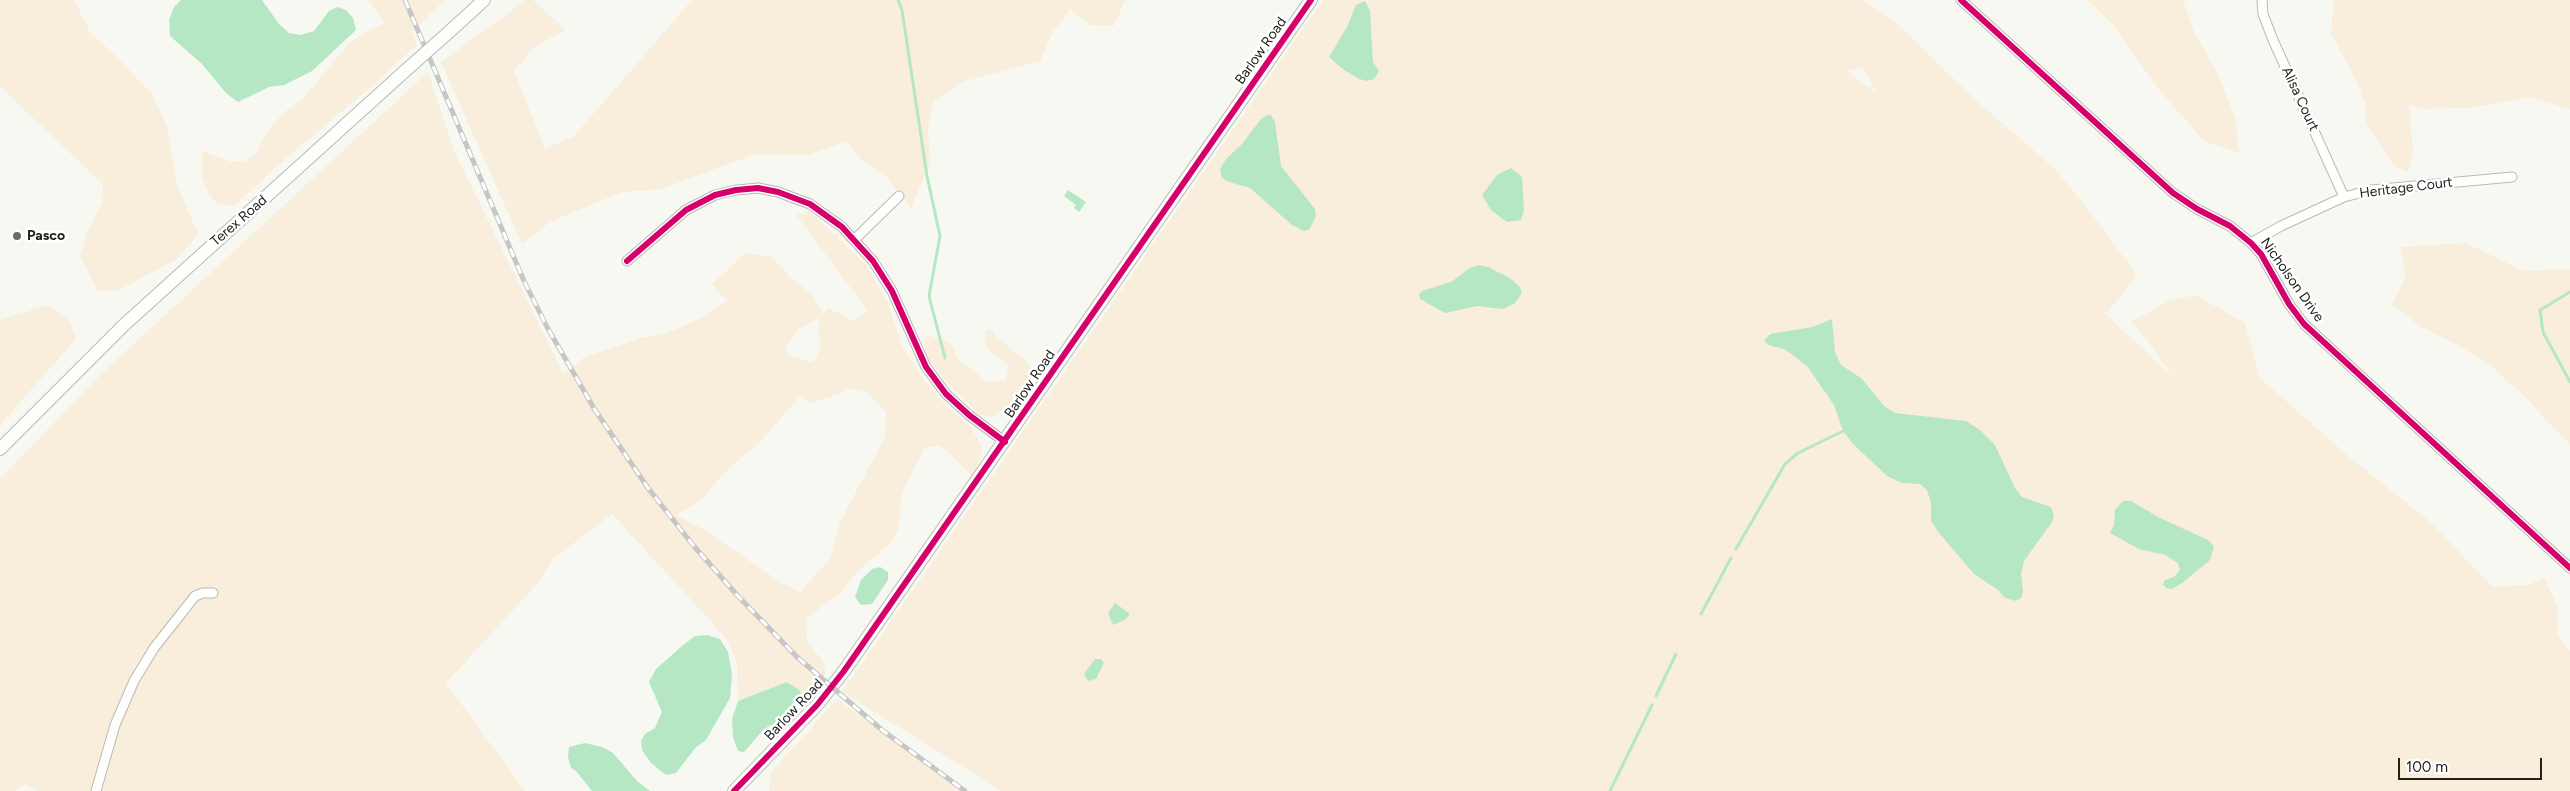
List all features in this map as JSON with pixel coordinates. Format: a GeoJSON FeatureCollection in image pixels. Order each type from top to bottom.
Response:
{"type":"FeatureCollection","features":[{"type":"Feature","properties":{"kind":"street","name":"Terex Road"},"geometry":{"type":"LineString","coordinates":[[0,449],[124,325],[484,0]]}},
{"type":"Feature","properties":{"kind":"street","name":"Barlow Road"},"geometry":{"type":"LineString","coordinates":[[734,791],[830,690],[1006,442],[1311,0]]}},
{"type":"Feature","properties":{"kind":"street","name":"Nicholson Drive"},"geometry":{"type":"LineString","coordinates":[[1961,0],[2174,193],[2197,209],[2230,226],[2251,243],[2261,254],[2289,304],[2304,324],[2570,568]]}},
{"type":"Feature","properties":{"kind":"street","name":"Alisa Court"},"geometry":{"type":"LineString","coordinates":[[2262,0],[2263,14],[2273,40],[2344,197]]}},
{"type":"Feature","properties":{"kind":"street","name":"Heritage Court"},"geometry":{"type":"LineString","coordinates":[[2251,243],[2281,226],[2344,197],[2390,187],[2512,177]]}},
{"type":"Feature","properties":{"kind":"street"},"geometry":{"type":"LineString","coordinates":[[627,261],[691,207],[715,195],[747,188],[778,192],[805,202],[826,214],[855,239],[889,286],[914,345],[932,377],[959,407],[1006,442]]}},
{"type":"Feature","properties":{"kind":"street"},"geometry":{"type":"LineString","coordinates":[[855,239],[899,196]]}},
{"type":"Feature","properties":{"kind":"street"},"geometry":{"type":"LineString","coordinates":[[96,791],[115,725],[134,681],[154,648],[195,596],[202,593],[213,593]]}},
{"type":"Feature","properties":{"kind":"shaded area"},"geometry":{"type":"Polygon","coordinates":[[[0,0],[74,0],[91,34],[114,54],[152,94],[167,127],[177,185],[198,234],[177,259],[119,290],[98,291],[80,256],[88,230],[102,203],[103,184],[0,87],[0,0]]]}},
{"type":"Feature","properties":{"kind":"shaded area"},"geometry":{"type":"Polygon","coordinates":[[[181,0],[262,0],[279,24],[289,33],[300,35],[314,31],[329,11],[337,7],[346,10],[353,18],[356,30],[312,71],[284,85],[269,87],[238,102],[226,93],[202,64],[170,36],[169,20],[174,7],[181,0]]]}},
{"type":"Feature","properties":{"kind":"shaded area"},"geometry":{"type":"Polygon","coordinates":[[[368,0],[445,0],[412,32],[417,45],[235,205],[218,205],[208,193],[202,177],[202,151],[232,162],[245,161],[257,152],[267,132],[283,113],[303,99],[348,44],[369,30],[385,24],[368,0]]]}},
{"type":"Feature","properties":{"kind":"shaded area"},"geometry":{"type":"Polygon","coordinates":[[[526,0],[533,0],[566,30],[537,45],[514,70],[545,149],[574,136],[692,0],[1125,0],[1114,26],[1090,25],[1070,9],[1053,32],[1040,61],[962,82],[934,101],[928,126],[930,164],[911,208],[886,176],[862,161],[847,141],[809,155],[756,154],[661,189],[622,192],[550,222],[522,244],[441,62],[526,0]]]}},
{"type":"Feature","properties":{"kind":"shaded area"},"geometry":{"type":"Polygon","coordinates":[[[1323,0],[1863,0],[1892,19],[1981,105],[2055,169],[2088,209],[2137,275],[2108,312],[2103,312],[2173,377],[2141,332],[2131,322],[2168,301],[2196,295],[2245,323],[2259,377],[2347,455],[2434,525],[2492,587],[2528,585],[2544,578],[2558,607],[2558,635],[2570,651],[2570,791],[1002,791],[842,692],[1323,0]],[[1864,68],[1846,70],[1877,94],[1864,68]]]}},
{"type":"Feature","properties":{"kind":"shaded area"},"geometry":{"type":"Polygon","coordinates":[[[2087,0],[2183,0],[2195,34],[2218,74],[2235,118],[2239,153],[2204,141],[2159,90],[2114,26],[2087,0]]]}},
{"type":"Feature","properties":{"kind":"shaded area"},"geometry":{"type":"Polygon","coordinates":[[[2334,0],[2570,0],[2570,109],[2529,97],[2468,108],[2423,109],[2409,105],[2413,152],[2408,172],[2397,167],[2366,124],[2365,104],[2355,78],[2331,34],[2334,0]]]}},
{"type":"Feature","properties":{"kind":"shaded area"},"geometry":{"type":"Polygon","coordinates":[[[1365,1],[1370,11],[1373,62],[1379,71],[1374,79],[1367,81],[1359,79],[1344,70],[1329,57],[1347,27],[1356,5],[1365,1]]]}},
{"type":"Feature","properties":{"kind":"shaded area"},"geometry":{"type":"Polygon","coordinates":[[[428,72],[454,151],[563,373],[583,358],[641,338],[667,333],[704,317],[727,301],[712,284],[746,253],[772,257],[792,279],[813,295],[823,314],[828,308],[854,321],[868,311],[796,215],[810,211],[867,266],[889,306],[902,345],[923,379],[949,409],[970,426],[982,446],[978,469],[973,477],[940,445],[925,448],[902,492],[898,530],[893,541],[861,568],[838,595],[806,618],[807,640],[823,662],[826,673],[814,690],[801,702],[802,695],[767,689],[758,695],[738,701],[737,662],[725,637],[612,514],[553,559],[537,584],[446,683],[525,791],[38,791],[24,784],[15,791],[0,791],[0,479],[101,374],[428,72]],[[820,318],[799,329],[785,348],[788,355],[811,362],[815,359],[821,347],[818,331],[820,318]],[[849,388],[839,394],[810,403],[800,396],[761,441],[726,471],[700,501],[676,515],[701,528],[782,583],[800,592],[830,559],[840,522],[885,437],[886,412],[868,393],[849,388]]]}},
{"type":"Feature","properties":{"kind":"shaded area"},"geometry":{"type":"Polygon","coordinates":[[[1270,114],[1275,122],[1281,166],[1315,209],[1316,216],[1309,230],[1304,231],[1292,225],[1250,188],[1226,181],[1221,176],[1220,169],[1226,159],[1242,144],[1261,119],[1270,114]]]}},
{"type":"Feature","properties":{"kind":"shaded area"},"geometry":{"type":"Polygon","coordinates":[[[1511,168],[1522,177],[1524,211],[1521,220],[1507,222],[1491,210],[1482,195],[1497,175],[1511,168]]]}},
{"type":"Feature","properties":{"kind":"shaded area"},"geometry":{"type":"Polygon","coordinates":[[[1068,190],[1086,202],[1079,212],[1074,208],[1076,205],[1064,196],[1068,190]]]}},
{"type":"Feature","properties":{"kind":"shaded area"},"geometry":{"type":"Polygon","coordinates":[[[2466,243],[2524,271],[2570,269],[2570,445],[2524,396],[2492,367],[2461,347],[2420,326],[2392,305],[2405,278],[2401,247],[2466,243]]]}},
{"type":"Feature","properties":{"kind":"shaded area"},"geometry":{"type":"Polygon","coordinates":[[[1478,265],[1488,267],[1510,278],[1520,287],[1522,293],[1515,303],[1503,309],[1477,306],[1445,313],[1420,299],[1419,294],[1422,291],[1451,282],[1470,268],[1478,265]]]}},
{"type":"Feature","properties":{"kind":"shaded area"},"geometry":{"type":"Polygon","coordinates":[[[48,305],[69,320],[76,339],[0,425],[0,320],[48,305]]]}},
{"type":"Feature","properties":{"kind":"shaded area"},"geometry":{"type":"Polygon","coordinates":[[[1832,319],[1835,352],[1841,365],[1861,378],[1884,406],[1895,413],[1966,421],[1980,430],[1995,445],[2015,488],[2022,497],[2051,507],[2054,515],[2052,522],[2024,561],[2021,574],[2023,592],[2021,598],[2016,601],[2005,598],[1998,590],[1974,574],[1931,521],[1931,503],[1927,490],[1920,484],[1902,483],[1887,476],[1853,444],[1843,431],[1834,405],[1807,366],[1786,350],[1769,345],[1764,341],[1770,334],[1812,327],[1832,319]]]}},
{"type":"Feature","properties":{"kind":"shaded area"},"geometry":{"type":"Polygon","coordinates":[[[987,330],[994,331],[993,334],[1025,360],[1038,375],[1020,399],[995,416],[980,415],[945,380],[927,358],[924,345],[927,335],[951,343],[958,359],[986,381],[1005,381],[1009,365],[989,350],[984,340],[987,330]]]}},
{"type":"Feature","properties":{"kind":"shaded area"},"geometry":{"type":"Polygon","coordinates":[[[2123,501],[2131,501],[2160,518],[2208,540],[2214,546],[2210,560],[2182,583],[2172,589],[2166,588],[2163,584],[2165,580],[2174,577],[2180,570],[2178,563],[2165,555],[2139,549],[2110,533],[2114,525],[2115,510],[2123,501]]]}},
{"type":"Feature","properties":{"kind":"shaded area"},"geometry":{"type":"Polygon","coordinates":[[[880,567],[888,572],[888,580],[872,604],[861,605],[855,597],[861,580],[872,569],[880,567]]]}},
{"type":"Feature","properties":{"kind":"shaded area"},"geometry":{"type":"Polygon","coordinates":[[[1115,603],[1130,614],[1125,620],[1113,625],[1108,613],[1115,603]]]}},
{"type":"Feature","properties":{"kind":"shaded area"},"geometry":{"type":"Polygon","coordinates":[[[707,635],[720,639],[728,652],[732,674],[730,698],[706,740],[696,747],[676,773],[666,775],[651,763],[642,750],[641,741],[645,734],[655,728],[662,712],[649,682],[656,669],[682,646],[695,636],[707,635]]]}},
{"type":"Feature","properties":{"kind":"shaded area"},"geometry":{"type":"Polygon","coordinates":[[[1095,659],[1101,659],[1104,663],[1096,679],[1088,681],[1084,674],[1095,659]]]}},
{"type":"Feature","properties":{"kind":"shaded area"},"geometry":{"type":"Polygon","coordinates":[[[787,682],[798,689],[802,695],[801,702],[783,714],[781,723],[771,725],[763,730],[744,752],[738,751],[733,737],[732,719],[738,701],[787,682]]]}},
{"type":"Feature","properties":{"kind":"shaded area"},"geometry":{"type":"Polygon","coordinates":[[[837,699],[965,791],[769,791],[771,773],[837,699]]]}},
{"type":"Feature","properties":{"kind":"shaded area"},"geometry":{"type":"Polygon","coordinates":[[[585,743],[602,747],[613,753],[637,781],[650,791],[592,791],[576,771],[571,768],[568,757],[569,747],[585,743]]]}},
{"type":"Feature","properties":{"kind":"waterway"},"geometry":{"type":"LineString","coordinates":[[898,0],[902,10],[927,176],[940,236],[929,296],[945,358]]}},
{"type":"Feature","properties":{"kind":"waterway"},"geometry":{"type":"LineString","coordinates":[[2570,292],[2540,310],[2543,332],[2570,382]]}},
{"type":"Feature","properties":{"kind":"waterway"},"geometry":{"type":"LineString","coordinates":[[1736,549],[1785,464],[1798,453],[1843,431]]}},
{"type":"Feature","properties":{"kind":"waterway"},"geometry":{"type":"LineString","coordinates":[[1701,614],[1731,558]]}},
{"type":"Feature","properties":{"kind":"waterway"},"geometry":{"type":"LineString","coordinates":[[1656,696],[1676,654]]}},
{"type":"Feature","properties":{"kind":"waterway"},"geometry":{"type":"LineString","coordinates":[[1610,791],[1652,705]]}},
{"type":"Feature","properties":{"kind":"railway"},"geometry":{"type":"LineString","coordinates":[[405,0],[524,281],[547,327],[595,410],[648,488],[693,545],[737,595],[797,657],[882,730],[965,791]]}},
{"type":"Feature","properties":{"kind":"cycle path"},"geometry":{"type":"LineString","coordinates":[[734,791],[817,705],[844,671],[1311,0]]}},
{"type":"Feature","properties":{"kind":"cycle path"},"geometry":{"type":"LineString","coordinates":[[1961,0],[2173,193],[2197,209],[2230,226],[2251,243],[2261,254],[2289,304],[2304,324],[2570,568]]}},
{"type":"Feature","properties":{"kind":"cycle path"},"geometry":{"type":"LineString","coordinates":[[627,261],[686,210],[715,195],[736,190],[758,188],[778,192],[810,204],[842,227],[873,261],[892,291],[926,367],[946,394],[969,415],[1005,442]]}},
{"type":"Feature","properties":{"kind":"place","name":"Pasco"},"geometry":{"type":"Point","coordinates":[17,236]}}]}
